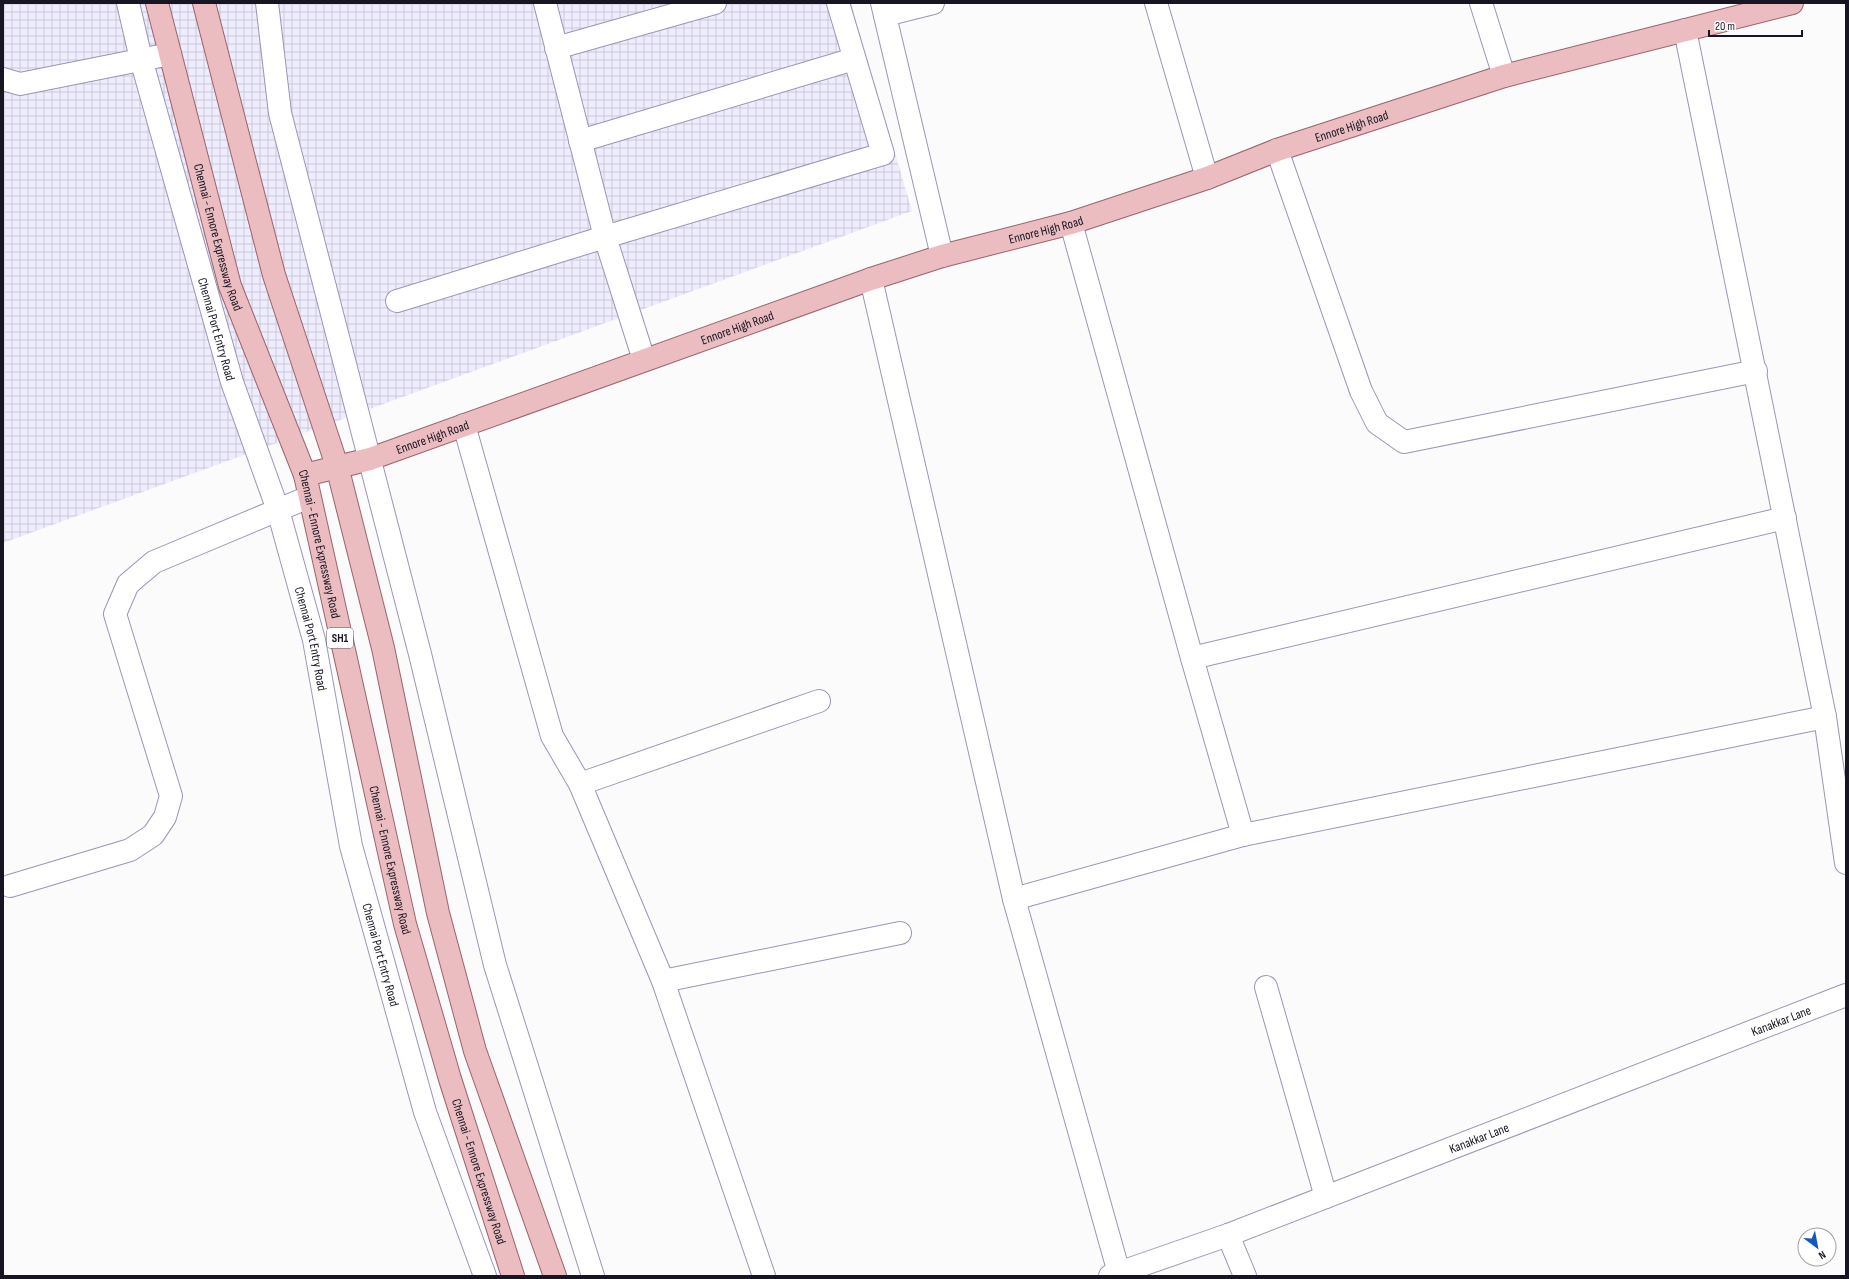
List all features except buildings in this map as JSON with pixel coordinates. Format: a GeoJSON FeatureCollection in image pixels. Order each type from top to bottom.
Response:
{"type":"FeatureCollection","features":[{"type":"Feature","properties":{"kind":"main road","name":"Chennai - Ennore Expressway Road"},"geometry":{"type":"LineString","coordinates":[[157,3],[230,286],[305,475],[405,924],[450,1079],[513,1276]]}},
{"type":"Feature","properties":{"kind":"main road"},"geometry":{"type":"LineString","coordinates":[[204,3],[274,275],[337,466],[383,648],[438,913],[473,1044],[555,1276]]}},
{"type":"Feature","properties":{"kind":"main road","name":"Ennore High Road"},"geometry":{"type":"LineString","coordinates":[[305,475],[370,459],[871,279],[942,256],[1071,224],[1207,178],[1277,150],[1504,76],[1792,3]]}},
{"type":"Feature","properties":{"kind":"street","name":"Chennai Port Entry Road"},"geometry":{"type":"LineString","coordinates":[[128,3],[141,60],[232,382],[278,510],[314,640],[351,846],[425,1112],[485,1276]]}},
{"type":"Feature","properties":{"kind":"street"},"geometry":{"type":"LineString","coordinates":[[267,3],[280,113],[420,654],[495,964],[593,1276]]}},
{"type":"Feature","properties":{"kind":"street"},"geometry":{"type":"LineString","coordinates":[[545,3],[605,237],[644,360]]}},
{"type":"Feature","properties":{"kind":"street"},"geometry":{"type":"LineString","coordinates":[[556,48],[715,3]]}},
{"type":"Feature","properties":{"kind":"street"},"geometry":{"type":"LineString","coordinates":[[397,301],[883,154],[838,3]]}},
{"type":"Feature","properties":{"kind":"street"},"geometry":{"type":"LineString","coordinates":[[933,3],[883,9],[942,256]]}},
{"type":"Feature","properties":{"kind":"street"},"geometry":{"type":"LineString","coordinates":[[1156,3],[1207,178]]}},
{"type":"Feature","properties":{"kind":"street"},"geometry":{"type":"LineString","coordinates":[[1481,3],[1504,76]]}},
{"type":"Feature","properties":{"kind":"street"},"geometry":{"type":"LineString","coordinates":[[1685,30],[1756,371],[1825,717],[1846,863]]}},
{"type":"Feature","properties":{"kind":"street"},"geometry":{"type":"LineString","coordinates":[[3,79],[20,84],[170,54]]}},
{"type":"Feature","properties":{"kind":"street"},"geometry":{"type":"LineString","coordinates":[[580,141],[854,59]]}},
{"type":"Feature","properties":{"kind":"street"},"geometry":{"type":"LineString","coordinates":[[1277,150],[1361,391],[1377,423],[1404,442],[1756,371]]}},
{"type":"Feature","properties":{"kind":"street"},"geometry":{"type":"LineString","coordinates":[[1071,224],[1243,835]]}},
{"type":"Feature","properties":{"kind":"street"},"geometry":{"type":"LineString","coordinates":[[871,279],[1014,899],[1115,1275]]}},
{"type":"Feature","properties":{"kind":"street"},"geometry":{"type":"LineString","coordinates":[[464,425],[552,736],[580,784],[663,981],[764,1276]]}},
{"type":"Feature","properties":{"kind":"street"},"geometry":{"type":"LineString","coordinates":[[10,886],[130,850],[153,835],[165,817],[171,796],[115,614],[128,584],[154,562],[309,497]]}},
{"type":"Feature","properties":{"kind":"street"},"geometry":{"type":"LineString","coordinates":[[1192,658],[1785,518]]}},
{"type":"Feature","properties":{"kind":"street"},"geometry":{"type":"LineString","coordinates":[[580,784],[819,700]]}},
{"type":"Feature","properties":{"kind":"street"},"geometry":{"type":"LineString","coordinates":[[1014,899],[1243,835],[1825,717]]}},
{"type":"Feature","properties":{"kind":"street"},"geometry":{"type":"LineString","coordinates":[[663,981],[900,933]]}},
{"type":"Feature","properties":{"kind":"street"},"geometry":{"type":"LineString","coordinates":[[1266,987],[1326,1196]]}},
{"type":"Feature","properties":{"kind":"street","name":"Kanakkar Lane"},"geometry":{"type":"LineString","coordinates":[[1115,1275],[1228,1235],[1846,995]]}},
{"type":"Feature","properties":{"kind":"street"},"geometry":{"type":"LineString","coordinates":[[1228,1235],[1244,1276]]}},
{"type":"Feature","properties":{"kind":"shaded area"},"geometry":{"type":"Polygon","coordinates":[[[3,3],[851,3],[912,211],[3,543],[3,3]]]}}]}
